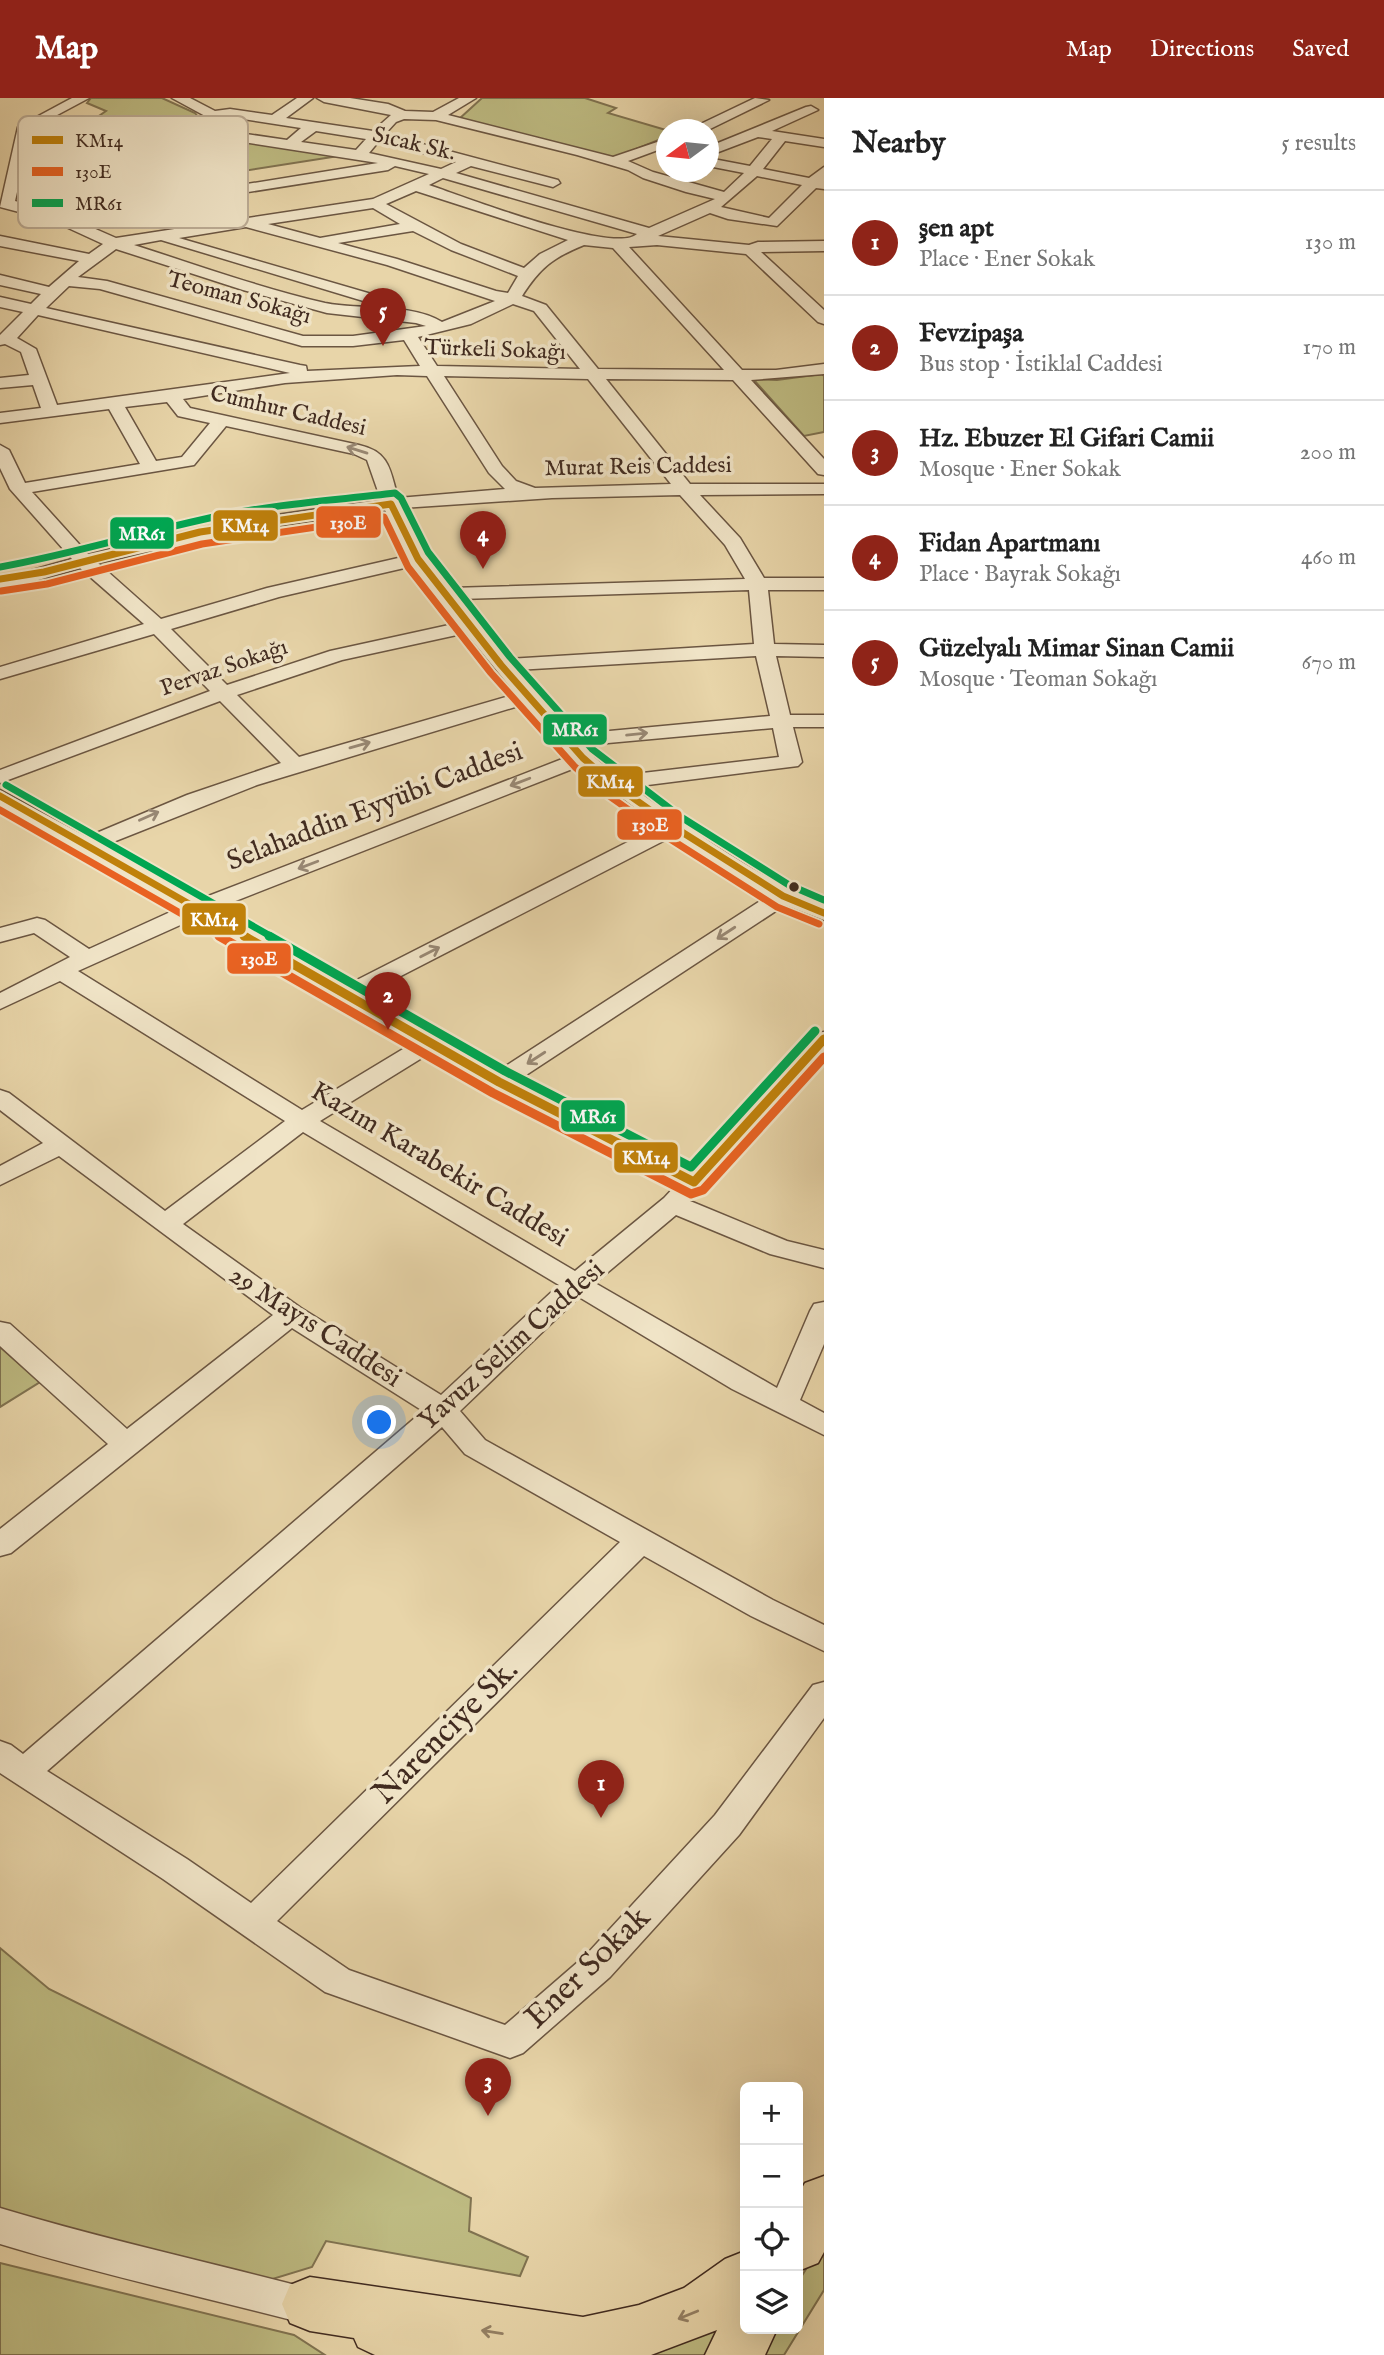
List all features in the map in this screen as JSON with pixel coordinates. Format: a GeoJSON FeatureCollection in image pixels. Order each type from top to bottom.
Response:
{"type":"FeatureCollection","features":[{"type":"Feature","properties":{"kind":"highway"},"geometry":{"type":"LineString","coordinates":[[803,2221],[824,2198]]}},
{"type":"Feature","properties":{"kind":"highway"},"geometry":{"type":"LineString","coordinates":[[803,2236],[824,2198]]}},
{"type":"Feature","properties":{"kind":"highway"},"geometry":{"type":"LineString","coordinates":[[310,2304],[567,2350],[639,2332],[692,2313],[740,2281]]}},
{"type":"Feature","properties":{"kind":"highway"},"geometry":{"type":"LineString","coordinates":[[310,2304],[386,2331],[437,2355]]}},
{"type":"Feature","properties":{"kind":"highway"},"geometry":{"type":"LineString","coordinates":[[734,2355],[746,2334]]}},
{"type":"Feature","properties":{"kind":"street"},"geometry":{"type":"LineString","coordinates":[[178,98],[213,115],[230,113],[375,136],[553,183]]}},
{"type":"Feature","properties":{"kind":"street"},"geometry":{"type":"LineString","coordinates":[[274,120],[306,98]]}},
{"type":"Feature","properties":{"kind":"street"},"geometry":{"type":"LineString","coordinates":[[324,98],[388,108],[403,115],[436,116],[633,167],[648,175],[691,189],[726,197]]}},
{"type":"Feature","properties":{"kind":"street"},"geometry":{"type":"LineString","coordinates":[[446,98],[466,100]]}},
{"type":"Feature","properties":{"kind":"street"},"geometry":{"type":"LineString","coordinates":[[47,116],[80,99]]}},
{"type":"Feature","properties":{"kind":"street"},"geometry":{"type":"LineString","coordinates":[[436,116],[466,100]]}},
{"type":"Feature","properties":{"kind":"street"},"geometry":{"type":"LineString","coordinates":[[230,113],[250,102]]}},
{"type":"Feature","properties":{"kind":"street"},"geometry":{"type":"LineString","coordinates":[[719,121],[770,102],[817,111]]}},
{"type":"Feature","properties":{"kind":"street"},"geometry":{"type":"LineString","coordinates":[[719,148],[817,111]]}},
{"type":"Feature","properties":{"kind":"street"},"geometry":{"type":"LineString","coordinates":[[360,155],[391,120],[403,115]]}},
{"type":"Feature","properties":{"kind":"street"},"geometry":{"type":"LineString","coordinates":[[290,144],[313,125]]}},
{"type":"Feature","properties":{"kind":"street"},"geometry":{"type":"LineString","coordinates":[[5,206],[18,129]]}},
{"type":"Feature","properties":{"kind":"street"},"geometry":{"type":"LineString","coordinates":[[755,133],[824,143]]}},
{"type":"Feature","properties":{"kind":"street"},"geometry":{"type":"LineString","coordinates":[[624,243],[710,208],[753,172],[780,137]]}},
{"type":"Feature","properties":{"kind":"street","name":"Sıcak Sk."},"geometry":{"type":"LineString","coordinates":[[248,138],[405,164],[650,233]]}},
{"type":"Feature","properties":{"kind":"street"},"geometry":{"type":"LineString","coordinates":[[612,162],[656,147]]}},
{"type":"Feature","properties":{"kind":"street"},"geometry":{"type":"LineString","coordinates":[[248,221],[377,202],[470,160]]}},
{"type":"Feature","properties":{"kind":"street"},"geometry":{"type":"LineString","coordinates":[[719,163],[818,183]]}},
{"type":"Feature","properties":{"kind":"street"},"geometry":{"type":"LineString","coordinates":[[248,189],[405,164]]}},
{"type":"Feature","properties":{"kind":"street"},"geometry":{"type":"LineString","coordinates":[[710,208],[728,215],[772,223],[818,183],[824,171]]}},
{"type":"Feature","properties":{"kind":"street"},"geometry":{"type":"LineString","coordinates":[[417,186],[582,240],[624,243],[657,240],[750,250],[758,247],[824,246]]}},
{"type":"Feature","properties":{"kind":"street"},"geometry":{"type":"LineString","coordinates":[[377,202],[381,208],[456,247],[527,274]]}},
{"type":"Feature","properties":{"kind":"street"},"geometry":{"type":"LineString","coordinates":[[248,223],[393,262],[494,296],[512,298],[540,308],[685,490],[733,542],[758,583],[765,651],[779,720],[791,762],[612,783]]}},
{"type":"Feature","properties":{"kind":"street"},"geometry":{"type":"LineString","coordinates":[[313,242],[415,226]]}},
{"type":"Feature","properties":{"kind":"street"},"geometry":{"type":"LineString","coordinates":[[80,228],[114,243],[249,287],[327,308],[419,318]]}},
{"type":"Feature","properties":{"kind":"street"},"geometry":{"type":"LineString","coordinates":[[51,411],[28,349],[4,339],[59,286],[90,259],[114,243],[207,228]]}},
{"type":"Feature","properties":{"kind":"street"},"geometry":{"type":"LineString","coordinates":[[158,236],[381,301],[443,327]]}},
{"type":"Feature","properties":{"kind":"street"},"geometry":{"type":"LineString","coordinates":[[512,298],[536,264],[582,240]]}},
{"type":"Feature","properties":{"kind":"street"},"geometry":{"type":"LineString","coordinates":[[0,241],[90,259]]}},
{"type":"Feature","properties":{"kind":"street"},"geometry":{"type":"LineString","coordinates":[[624,243],[736,375],[824,470]]}},
{"type":"Feature","properties":{"kind":"street"},"geometry":{"type":"LineString","coordinates":[[750,250],[824,319]]}},
{"type":"Feature","properties":{"kind":"street","name":"Teoman Sokağı"},"geometry":{"type":"LineString","coordinates":[[0,280],[59,286],[101,284],[302,341],[326,342],[408,334],[457,324],[512,298]]}},
{"type":"Feature","properties":{"kind":"street"},"geometry":{"type":"LineString","coordinates":[[165,340],[249,287]]}},
{"type":"Feature","properties":{"kind":"street"},"geometry":{"type":"LineString","coordinates":[[1,303],[322,375]]}},
{"type":"Feature","properties":{"kind":"street","name":"Murat Reis Caddesi"},"geometry":{"type":"LineString","coordinates":[[408,334],[495,469],[510,485],[537,494],[824,489]]}},
{"type":"Feature","properties":{"kind":"street","name":"Türkeli Sokağı"},"geometry":{"type":"LineString","coordinates":[[0,418],[285,378],[397,370],[595,375],[776,375],[824,369]]}},
{"type":"Feature","properties":{"kind":"street"},"geometry":{"type":"LineString","coordinates":[[0,383],[38,379]]}},
{"type":"Feature","properties":{"kind":"street","name":"Cumhur Caddesi"},"geometry":{"type":"LineString","coordinates":[[171,396],[184,412],[359,450],[374,456],[380,466],[391,503],[418,559],[501,665],[583,758],[612,783],[674,827],[783,896],[824,913]]}},
{"type":"Feature","properties":{"kind":"street"},"geometry":{"type":"LineString","coordinates":[[114,403],[151,467]]}},
{"type":"Feature","properties":{"kind":"street"},"geometry":{"type":"LineString","coordinates":[[19,489],[188,461],[221,421]]}},
{"type":"Feature","properties":{"kind":"street"},"geometry":{"type":"LineString","coordinates":[[0,450],[19,489],[85,562],[156,625],[294,764]]}},
{"type":"Feature","properties":{"kind":"street"},"geometry":{"type":"LineString","coordinates":[[0,585],[171,538],[280,518],[391,503],[537,494]]}},
{"type":"Feature","properties":{"kind":"street"},"geometry":{"type":"LineString","coordinates":[[0,673],[274,592],[418,559]]}},
{"type":"Feature","properties":{"kind":"street"},"geometry":{"type":"LineString","coordinates":[[0,579],[26,577]]}},
{"type":"Feature","properties":{"kind":"street"},"geometry":{"type":"LineString","coordinates":[[445,594],[758,583],[824,584]]}},
{"type":"Feature","properties":{"kind":"street","name":"Pervaz Sokağı"},"geometry":{"type":"LineString","coordinates":[[0,777],[223,693],[337,655],[470,626]]}},
{"type":"Feature","properties":{"kind":"street"},"geometry":{"type":"LineString","coordinates":[[501,665],[765,651],[824,651]]}},
{"type":"Feature","properties":{"kind":"street"},"geometry":{"type":"LineString","coordinates":[[87,845],[154,813],[294,764],[528,697]]}},
{"type":"Feature","properties":{"kind":"street"},"geometry":{"type":"LineString","coordinates":[[583,758],[588,739],[779,720],[824,721]]}},
{"type":"Feature","properties":{"kind":"street","name":"Selahaddin Eyyübi Caddesi"},"geometry":{"type":"LineString","coordinates":[[0,1002],[87,958],[198,908],[583,758]]}},
{"type":"Feature","properties":{"kind":"street"},"geometry":{"type":"LineString","coordinates":[[0,796],[499,1082],[694,1182]]}},
{"type":"Feature","properties":{"kind":"street"},"geometry":{"type":"LineString","coordinates":[[347,994],[674,827]]}},
{"type":"Feature","properties":{"kind":"street"},"geometry":{"type":"LineString","coordinates":[[499,1082],[783,896]]}},
{"type":"Feature","properties":{"kind":"street"},"geometry":{"type":"LineString","coordinates":[[0,935],[37,925],[87,958]]}},
{"type":"Feature","properties":{"kind":"street","name":"Kazım Karabekir Caddesi"},"geometry":{"type":"LineString","coordinates":[[63,972],[302,1121],[742,1382],[785,1402],[824,1425]]}},
{"type":"Feature","properties":{"kind":"street","name":"Yavuz Selim Caddesi"},"geometry":{"type":"LineString","coordinates":[[11,1764],[443,1410],[577,1284],[673,1204],[824,1039]]}},
{"type":"Feature","properties":{"kind":"street"},"geometry":{"type":"LineString","coordinates":[[166,1224],[302,1121],[431,1042]]}},
{"type":"Feature","properties":{"kind":"street","name":"29 Mayıs Caddesi"},"geometry":{"type":"LineString","coordinates":[[0,1098],[291,1315],[443,1410],[475,1447],[639,1541],[824,1639]]}},
{"type":"Feature","properties":{"kind":"street"},"geometry":{"type":"LineString","coordinates":[[0,1177],[60,1145]]}},
{"type":"Feature","properties":{"kind":"street"},"geometry":{"type":"LineString","coordinates":[[673,1204],[779,1248],[824,1259]]}},
{"type":"Feature","properties":{"kind":"street"},"geometry":{"type":"LineString","coordinates":[[785,1402],[824,1311]]}},
{"type":"Feature","properties":{"kind":"street"},"geometry":{"type":"LineString","coordinates":[[0,1545],[291,1315]]}},
{"type":"Feature","properties":{"kind":"street"},"geometry":{"type":"LineString","coordinates":[[0,1331],[126,1444]]}},
{"type":"Feature","properties":{"kind":"street","name":"Narenciye Sk."},"geometry":{"type":"LineString","coordinates":[[253,1923],[639,1541]]}},
{"type":"Feature","properties":{"kind":"street","name":"Ener Sokak"},"geometry":{"type":"LineString","coordinates":[[11,1764],[175,1869],[337,1981],[510,2042],[598,1966],[727,1825],[824,1695]]}},
{"type":"Feature","properties":{"kind":"street"},"geometry":{"type":"LineString","coordinates":[[0,2226],[63,2245],[310,2304],[384,2341],[402,2355]]}},
{"type":"Feature","properties":{"kind":"shaded area"},"geometry":{"type":"Polygon","coordinates":[[[91,98],[162,98],[197,116],[99,116],[106,111],[87,103],[91,98]]]}},
{"type":"Feature","properties":{"kind":"shaded area"},"geometry":{"type":"Polygon","coordinates":[[[482,98],[585,98],[616,108],[608,113],[656,127],[656,141],[614,158],[459,119],[482,98]]]}},
{"type":"Feature","properties":{"kind":"shaded area"},"geometry":{"type":"Polygon","coordinates":[[[248,141],[345,155],[248,170],[248,141]]]}},
{"type":"Feature","properties":{"kind":"shaded area"},"geometry":{"type":"Polygon","coordinates":[[[822,374],[824,432],[804,436],[753,379],[777,380],[822,374]]]}},
{"type":"Feature","properties":{"kind":"shaded area"},"geometry":{"type":"Polygon","coordinates":[[[0,1347],[40,1382],[0,1407],[0,1347]]]}},
{"type":"Feature","properties":{"kind":"shaded area"},"geometry":{"type":"Polygon","coordinates":[[[0,1948],[49,1989],[471,2198],[469,2231],[528,2257],[520,2276],[326,2241],[312,2267],[266,2281],[0,2210],[0,1948]]]}},
{"type":"Feature","properties":{"kind":"shaded area"},"geometry":{"type":"Polygon","coordinates":[[[824,2240],[824,2290],[803,2324],[803,2274],[824,2240]]]}},
{"type":"Feature","properties":{"kind":"shaded area"},"geometry":{"type":"Polygon","coordinates":[[[0,2263],[294,2335],[325,2355],[0,2355],[0,2263]]]}},
{"type":"Feature","properties":{"kind":"shaded area"},"geometry":{"type":"Polygon","coordinates":[[[740,2309],[713,2355],[645,2355],[740,2309]]]}},
{"type":"Feature","properties":{"kind":"shaded area"},"geometry":{"type":"Polygon","coordinates":[[[766,2334],[797,2334],[784,2355],[753,2355],[766,2334]]]}},
{"type":"Feature","properties":{"kind":"transit line","name":"MR61"},"geometry":{"type":"LineString","coordinates":[[0,567],[41,560],[149,531],[224,515],[395,493],[401,498],[428,552],[510,657],[592,749],[681,817],[789,885],[824,900]]}},
{"type":"Feature","properties":{"kind":"transit line","name":"KM14"},"geometry":{"type":"LineString","coordinates":[[0,579],[44,572],[200,532],[391,504],[418,559],[501,665],[583,758],[612,783],[674,827],[783,896],[824,913]]}},
{"type":"Feature","properties":{"kind":"transit line","name":"130E"},"geometry":{"type":"LineString","coordinates":[[1,591],[47,584],[202,544],[384,517],[408,567],[491,673],[575,767],[605,793],[667,837],[777,907],[819,924]]}},
{"type":"Feature","properties":{"kind":"transit line","name":"MR61"},"geometry":{"type":"LineString","coordinates":[[6,785],[505,1071],[691,1167],[815,1031]]}},
{"type":"Feature","properties":{"kind":"transit line","name":"KM14"},"geometry":{"type":"LineString","coordinates":[[0,796],[499,1082],[694,1182],[824,1039]]}},
{"type":"Feature","properties":{"kind":"transit line","name":"130E"},"geometry":{"type":"LineString","coordinates":[[0,810],[493,1093],[691,1194],[703,1190],[824,1057]]}},
{"type":"Feature","properties":{"kind":"place","name":"Güzelyalı Mimar Sinan Camii"},"geometry":{"type":"Point","coordinates":[383,346]}},
{"type":"Feature","properties":{"kind":"place","name":"Fidan Apartmanı"},"geometry":{"type":"Point","coordinates":[483,569]}},
{"type":"Feature","properties":{"kind":"place","name":"Fevzipaşa"},"geometry":{"type":"Point","coordinates":[388,1030]}},
{"type":"Feature","properties":{"kind":"place","name":"şen apt"},"geometry":{"type":"Point","coordinates":[601,1818]}},
{"type":"Feature","properties":{"kind":"place","name":"Hz. Ebuzer El Gifari Camii"},"geometry":{"type":"Point","coordinates":[488,2116]}}]}
